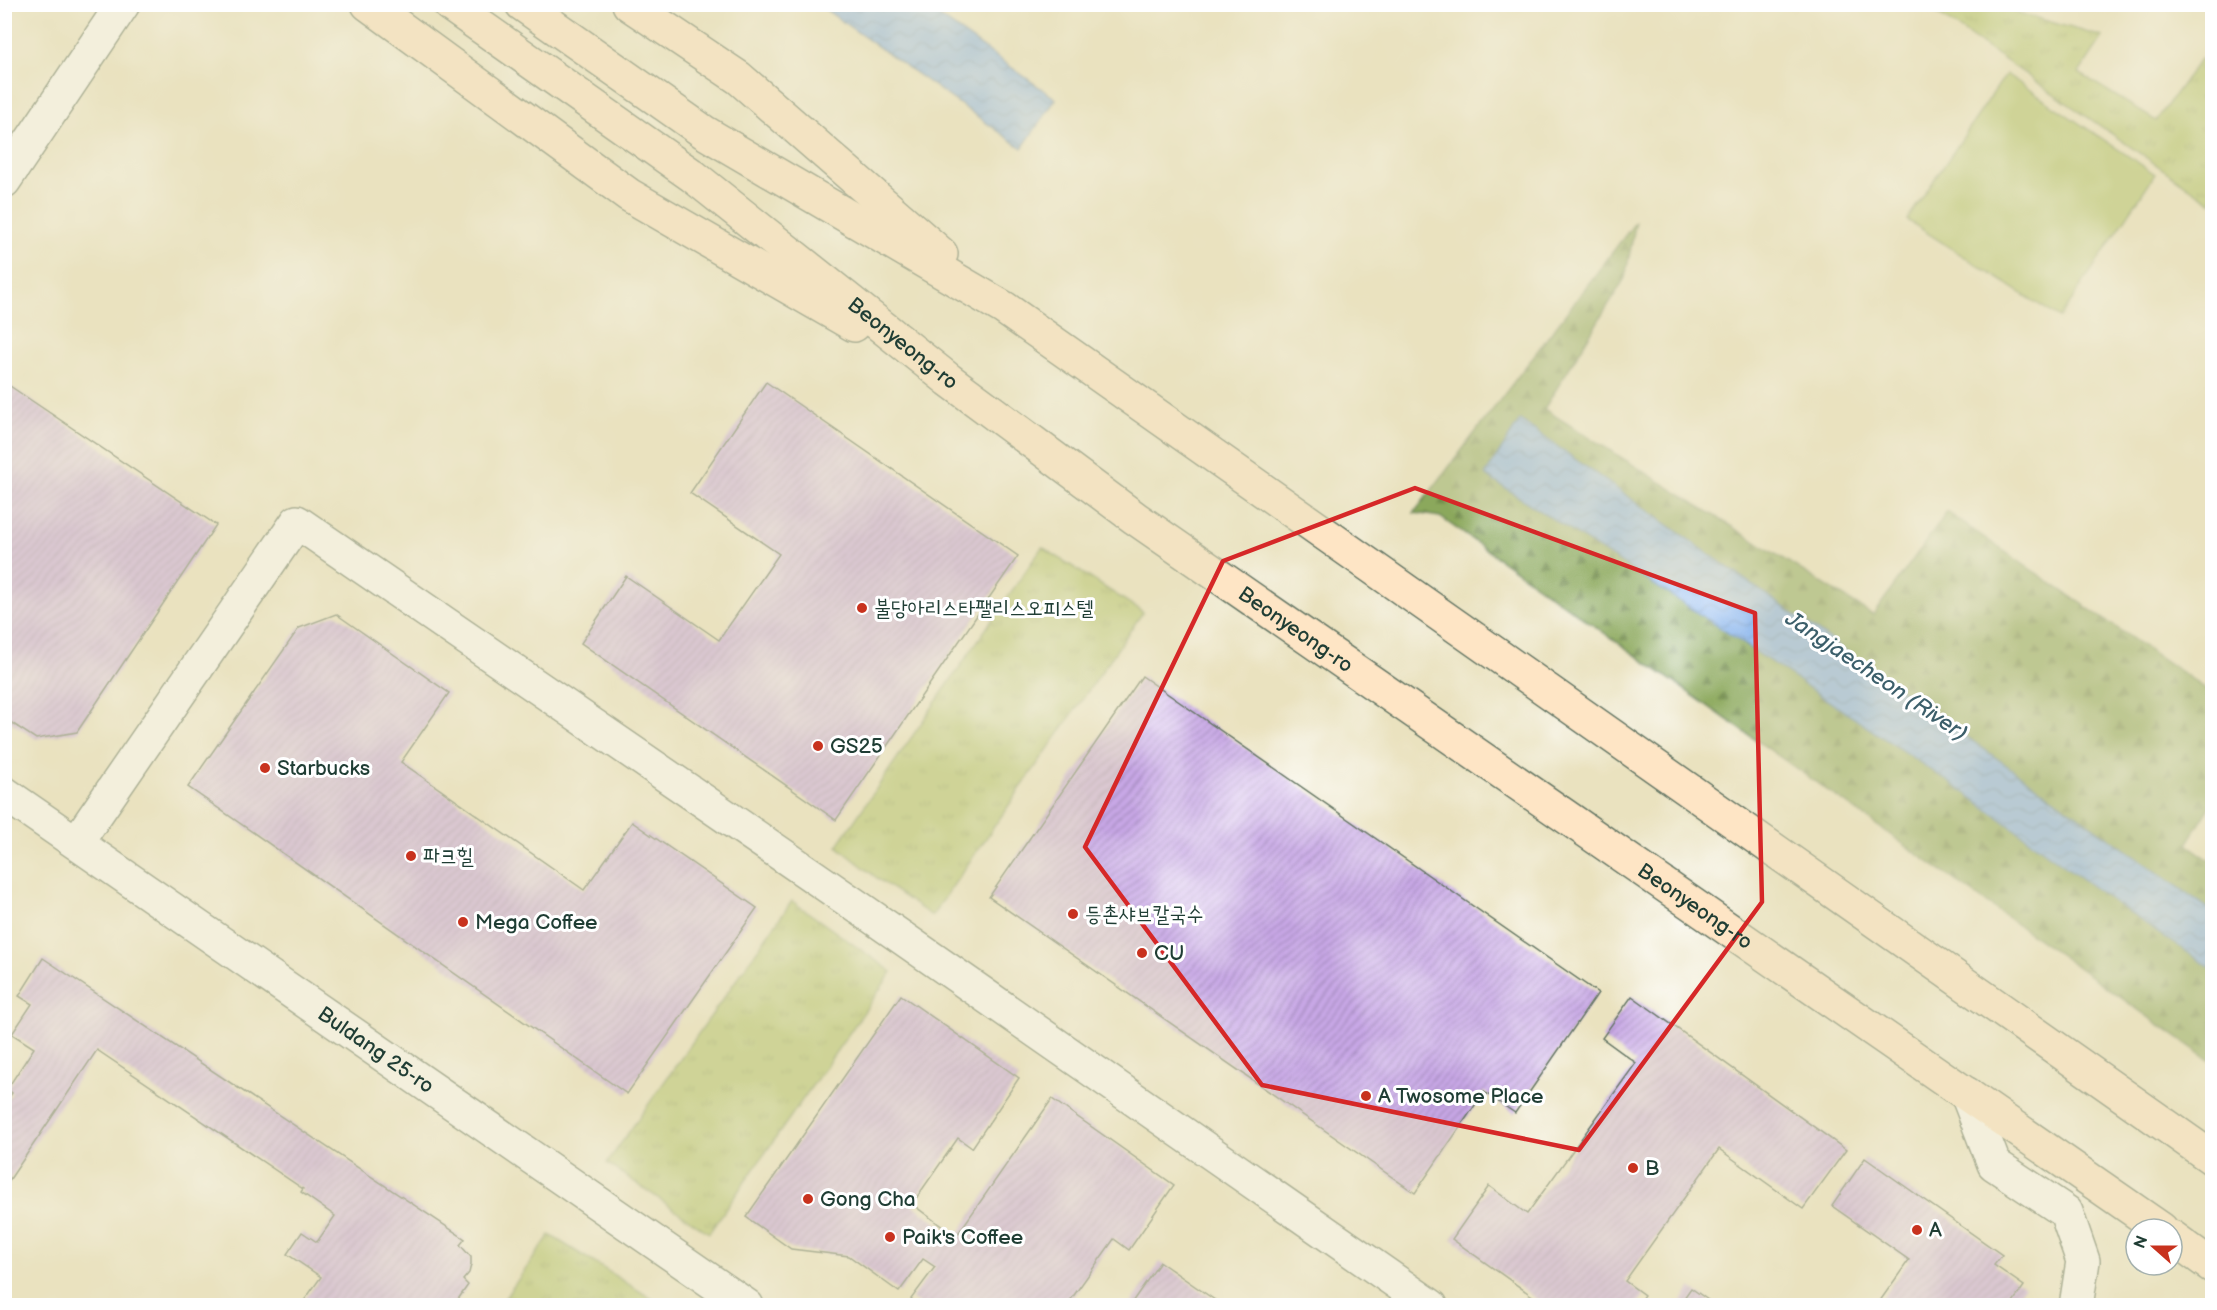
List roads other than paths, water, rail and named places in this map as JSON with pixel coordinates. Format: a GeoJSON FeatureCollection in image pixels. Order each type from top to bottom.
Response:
{"type":"FeatureCollection","features":[{"type":"Feature","properties":{"kind":"main road"},"geometry":{"type":"LineString","coordinates":[[368,4],[629,195],[949,380]]}},
{"type":"Feature","properties":{"kind":"main road","name":"Beonyeong-ro"},"geometry":{"type":"LineString","coordinates":[[449,4],[693,176],[949,380],[1135,518],[2144,1217]]}},
{"type":"Feature","properties":{"kind":"main road"},"geometry":{"type":"LineString","coordinates":[[522,4],[704,132],[1004,308],[2212,1158]]}},
{"type":"Feature","properties":{"kind":"main road"},"geometry":{"type":"LineString","coordinates":[[629,4],[739,78],[1004,308]]}},
{"type":"Feature","properties":{"kind":"main road"},"geometry":{"type":"LineString","coordinates":[[2184,1246],[2212,1266]]}},
{"type":"Feature","properties":{"kind":"street"},"geometry":{"type":"LineString","coordinates":[[4,181],[123,4]]}},
{"type":"Feature","properties":{"kind":"street"},"geometry":{"type":"LineString","coordinates":[[77,842],[297,522],[858,907],[1431,1305]]}},
{"type":"Feature","properties":{"kind":"street","name":"Buldang 25-ro"},"geometry":{"type":"LineString","coordinates":[[4,793],[747,1305]]}},
{"type":"Feature","properties":{"kind":"street"},"geometry":{"type":"LineString","coordinates":[[1967,1094],[1994,1164],[2066,1212],[2083,1261],[2076,1305]]}},
{"type":"Feature","properties":{"kind":"water"},"geometry":{"type":"Polygon","coordinates":[[[819,5],[923,5],[1056,99],[1022,148],[819,5]]]}},
{"type":"Feature","properties":{"kind":"water","name":"Jangjaecheon (River)"},"geometry":{"type":"Polygon","coordinates":[[[1520,420],[2212,911],[2212,969],[2108,898],[1971,797],[1713,623],[1485,475],[1520,420]]]}},
{"type":"Feature","properties":{"kind":"place","name":"불당아리스타팰리스오피스텔"},"geometry":{"type":"Point","coordinates":[862,608]}},
{"type":"Feature","properties":{"kind":"place","name":"GS25"},"geometry":{"type":"Point","coordinates":[818,746]}},
{"type":"Feature","properties":{"kind":"place","name":"Starbucks"},"geometry":{"type":"Point","coordinates":[265,768]}},
{"type":"Feature","properties":{"kind":"place","name":"파크힐"},"geometry":{"type":"Point","coordinates":[411,856]}},
{"type":"Feature","properties":{"kind":"place","name":"등촌샤브칼국수"},"geometry":{"type":"Point","coordinates":[1073,914]}},
{"type":"Feature","properties":{"kind":"place","name":"Mega Coffee"},"geometry":{"type":"Point","coordinates":[463,922]}},
{"type":"Feature","properties":{"kind":"place","name":"CU"},"geometry":{"type":"Point","coordinates":[1142,953]}},
{"type":"Feature","properties":{"kind":"place","name":"A Twosome Place"},"geometry":{"type":"Point","coordinates":[1366,1096]}},
{"type":"Feature","properties":{"kind":"place","name":"B"},"geometry":{"type":"Point","coordinates":[1633,1168]}},
{"type":"Feature","properties":{"kind":"place","name":"Gong Cha"},"geometry":{"type":"Point","coordinates":[808,1199]}},
{"type":"Feature","properties":{"kind":"place","name":"A"},"geometry":{"type":"Point","coordinates":[1917,1230]}},
{"type":"Feature","properties":{"kind":"place","name":"Paik's Coffee"},"geometry":{"type":"Point","coordinates":[890,1237]}}]}
